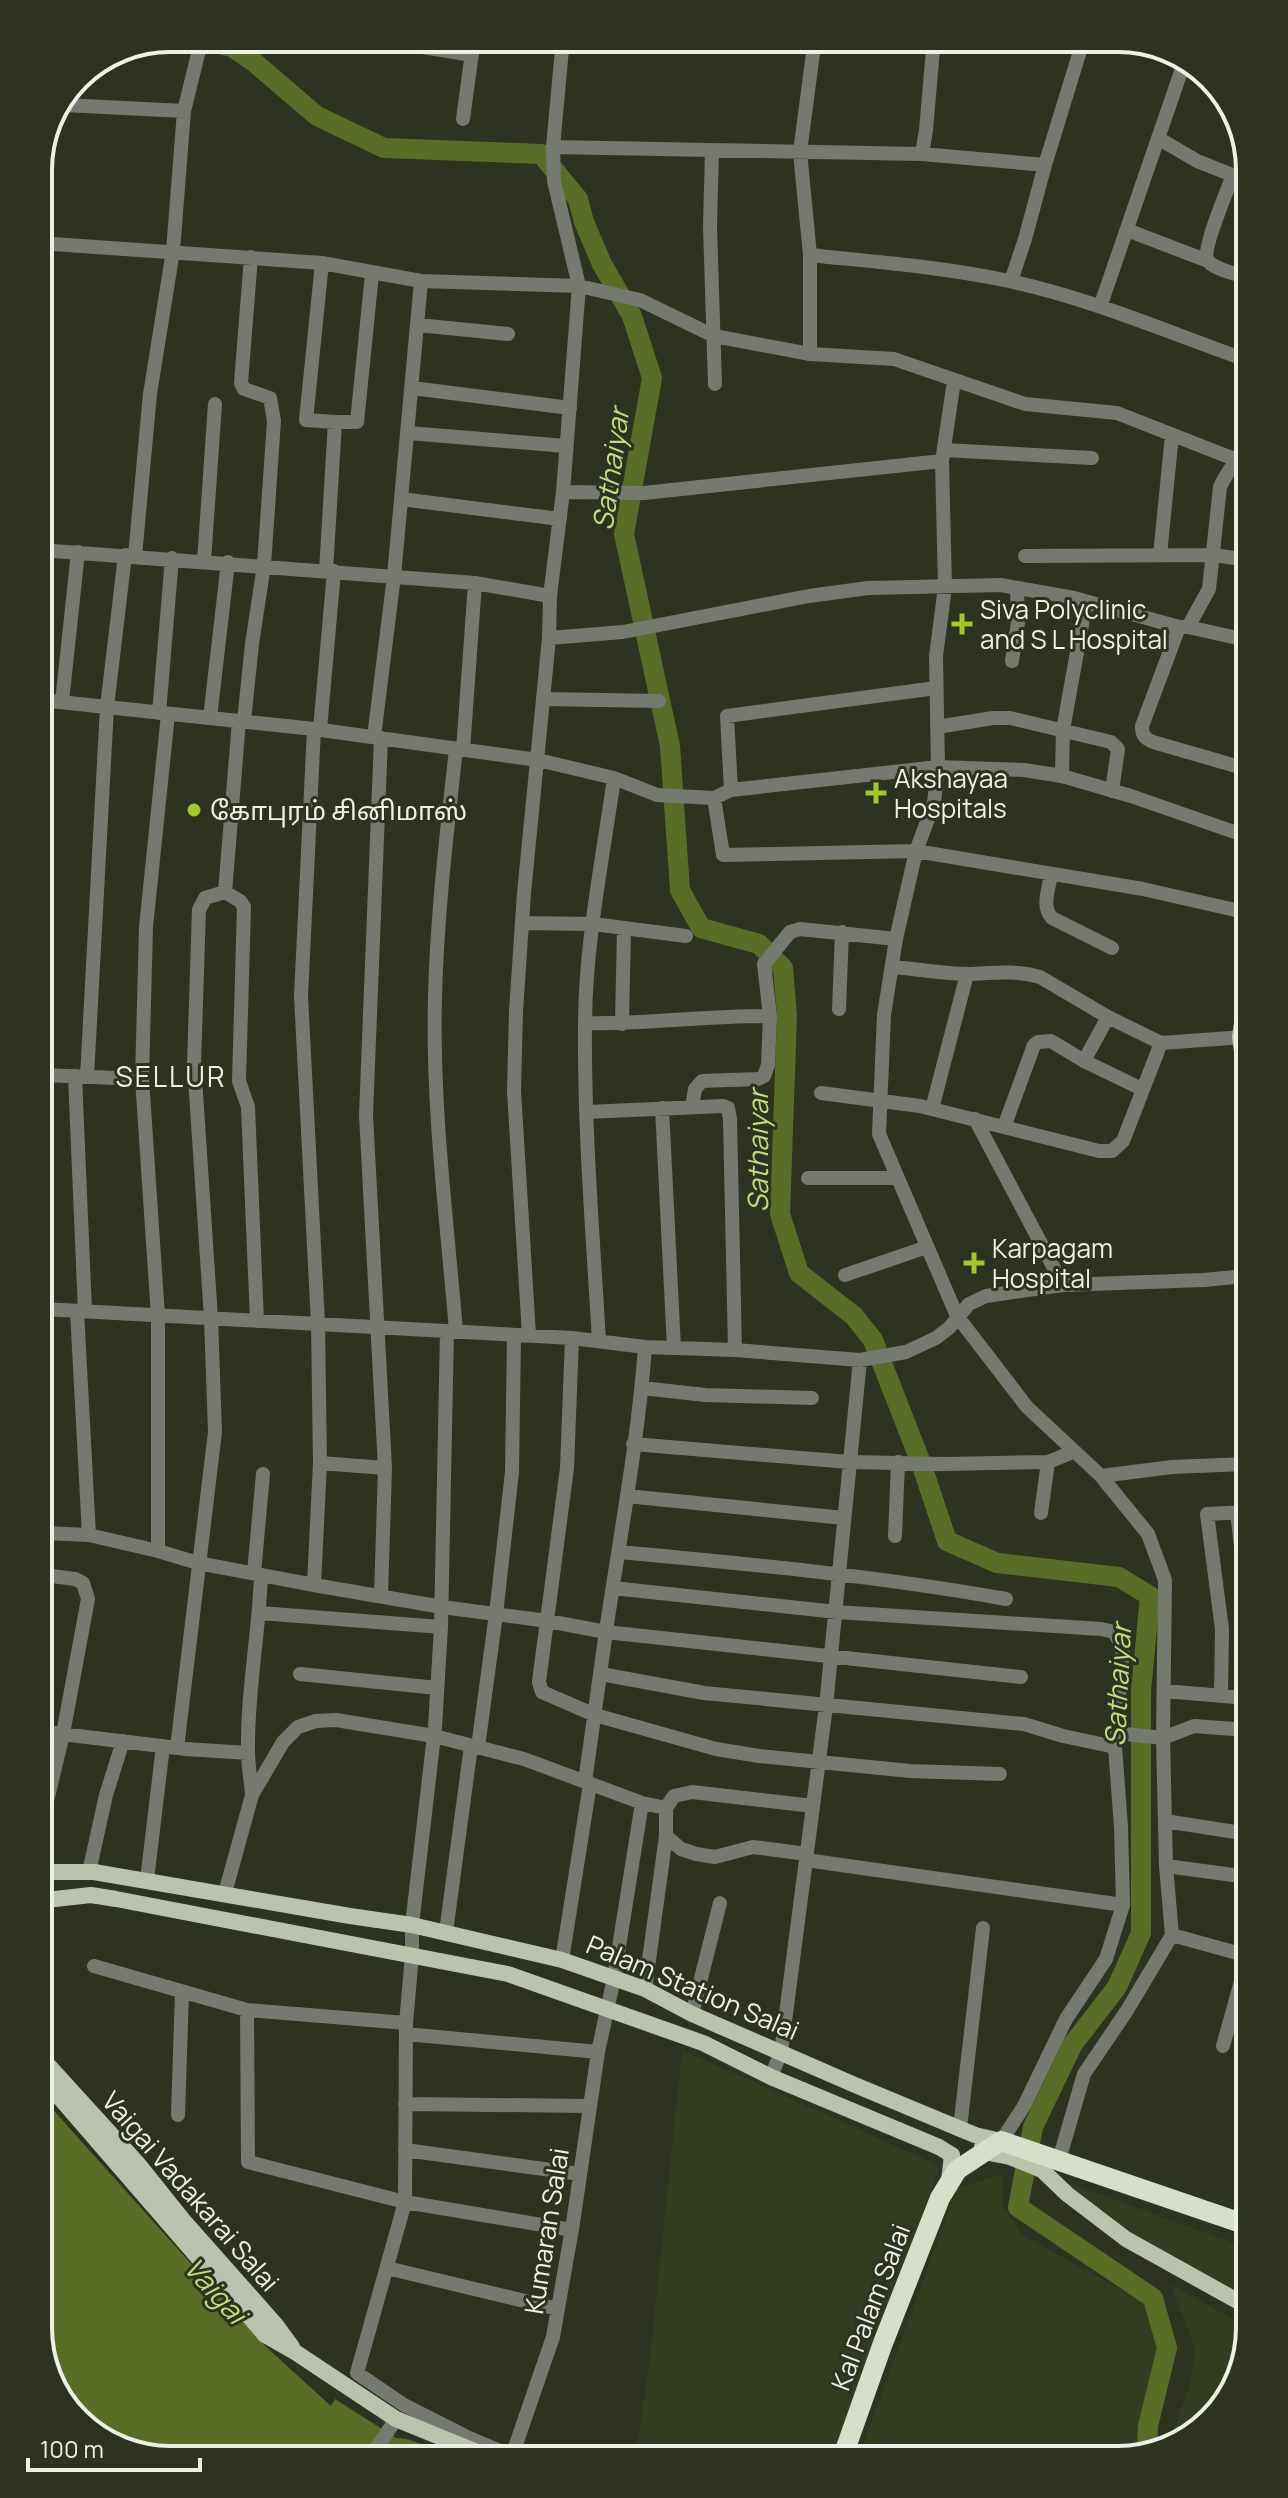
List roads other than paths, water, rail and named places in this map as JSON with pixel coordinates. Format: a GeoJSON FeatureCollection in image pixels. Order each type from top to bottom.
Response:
{"type":"FeatureCollection","features":[{"type":"Feature","properties":{"kind":"highway","name":"Palam Station Salai"},"geometry":{"type":"LineString","coordinates":[[986,2143],[1236,2222]]}},
{"type":"Feature","properties":{"kind":"highway","name":"Kal Palam Salai"},"geometry":{"type":"LineString","coordinates":[[846,2446],[883,2343],[949,2181],[986,2143]]}},
{"type":"Feature","properties":{"kind":"main road","name":"Palam Station Salai"},"geometry":{"type":"LineString","coordinates":[[52,1872],[89,1872],[147,1880],[412,1925],[562,1960],[645,1989],[692,2014],[986,2143]]}},
{"type":"Feature","properties":{"kind":"main road","name":"Palam Station Salai"},"geometry":{"type":"LineString","coordinates":[[52,1899],[91,1895],[116,1899],[508,1974],[703,2043],[771,2077],[939,2147],[952,2155],[949,2181]]}},
{"type":"Feature","properties":{"kind":"main road","name":"Vaigai Vadakarai Salai"},"geometry":{"type":"LineString","coordinates":[[52,2069],[139,2165],[302,2356]]}},
{"type":"Feature","properties":{"kind":"main road","name":"Vaigai Vadakarai Salai"},"geometry":{"type":"LineString","coordinates":[[52,2089],[265,2335],[302,2356],[392,2424],[459,2446]]}},
{"type":"Feature","properties":{"kind":"main road"},"geometry":{"type":"LineString","coordinates":[[1048,2162],[1067,2194],[1126,2239],[1236,2300]]}},
{"type":"Feature","properties":{"kind":"street"},"geometry":{"type":"LineString","coordinates":[[89,1535],[81,1311],[81,1077],[107,707],[173,251],[184,111],[199,52]]}},
{"type":"Feature","properties":{"kind":"street"},"geometry":{"type":"LineString","coordinates":[[454,52],[472,55]]}},
{"type":"Feature","properties":{"kind":"street"},"geometry":{"type":"LineString","coordinates":[[463,119],[472,52]]}},
{"type":"Feature","properties":{"kind":"street"},"geometry":{"type":"LineString","coordinates":[[446,1932],[496,1614],[512,1472],[522,1335],[514,1091],[516,1011],[579,286],[554,181],[553,147],[562,52]]}},
{"type":"Feature","properties":{"kind":"street"},"geometry":{"type":"LineString","coordinates":[[810,354],[810,255],[800,152],[813,52]]}},
{"type":"Feature","properties":{"kind":"street"},"geometry":{"type":"LineString","coordinates":[[922,154],[933,52]]}},
{"type":"Feature","properties":{"kind":"street"},"geometry":{"type":"LineString","coordinates":[[1011,281],[1080,52]]}},
{"type":"Feature","properties":{"kind":"street"},"geometry":{"type":"LineString","coordinates":[[1100,307],[1181,71]]}},
{"type":"Feature","properties":{"kind":"street"},"geometry":{"type":"LineString","coordinates":[[72,105],[184,111]]}},
{"type":"Feature","properties":{"kind":"street"},"geometry":{"type":"LineString","coordinates":[[1158,138],[1197,161],[1236,176]]}},
{"type":"Feature","properties":{"kind":"street"},"geometry":{"type":"LineString","coordinates":[[553,147],[922,154],[1045,165]]}},
{"type":"Feature","properties":{"kind":"street"},"geometry":{"type":"LineString","coordinates":[[712,150],[710,226],[715,384]]}},
{"type":"Feature","properties":{"kind":"street"},"geometry":{"type":"LineString","coordinates":[[1208,261],[1209,240],[1236,178]]}},
{"type":"Feature","properties":{"kind":"street"},"geometry":{"type":"LineString","coordinates":[[1127,230],[1236,274]]}},
{"type":"Feature","properties":{"kind":"street"},"geometry":{"type":"LineString","coordinates":[[52,244],[322,263],[421,281],[579,286],[640,300],[714,336],[810,354],[894,359],[1025,404],[1117,413],[1236,456]]}},
{"type":"Feature","properties":{"kind":"street"},"geometry":{"type":"LineString","coordinates":[[810,255],[1011,281],[1100,307],[1236,356]]}},
{"type":"Feature","properties":{"kind":"street"},"geometry":{"type":"LineString","coordinates":[[225,892],[241,721],[264,565],[274,421],[270,398],[244,389],[241,383],[251,257]]}},
{"type":"Feature","properties":{"kind":"street"},"geometry":{"type":"LineString","coordinates":[[322,263],[306,420],[357,422],[372,274]]}},
{"type":"Feature","properties":{"kind":"street"},"geometry":{"type":"LineString","coordinates":[[381,1596],[385,1468],[366,1115],[378,738],[421,281]]}},
{"type":"Feature","properties":{"kind":"street"},"geometry":{"type":"LineString","coordinates":[[418,325],[508,334]]}},
{"type":"Feature","properties":{"kind":"street"},"geometry":{"type":"LineString","coordinates":[[954,381],[943,456],[945,587],[936,656],[938,767],[934,803],[916,851],[896,939],[884,1015],[879,1134],[957,1316],[1027,1407],[1101,1476],[1148,1534],[1165,1580],[1163,1738],[1166,1866],[1172,1935],[1084,2074],[1048,2162]]}},
{"type":"Feature","properties":{"kind":"street"},"geometry":{"type":"LineString","coordinates":[[412,388],[570,408]]}},
{"type":"Feature","properties":{"kind":"street"},"geometry":{"type":"LineString","coordinates":[[204,561],[215,404]]}},
{"type":"Feature","properties":{"kind":"street"},"geometry":{"type":"LineString","coordinates":[[314,1585],[320,1463],[318,1323],[301,996],[330,571],[335,422]]}},
{"type":"Feature","properties":{"kind":"street"},"geometry":{"type":"LineString","coordinates":[[408,433],[566,446]]}},
{"type":"Feature","properties":{"kind":"street"},"geometry":{"type":"LineString","coordinates":[[1160,555],[1172,435]]}},
{"type":"Feature","properties":{"kind":"street"},"geometry":{"type":"LineString","coordinates":[[563,492],[644,493],[943,456],[1092,458]]}},
{"type":"Feature","properties":{"kind":"street"},"geometry":{"type":"LineString","coordinates":[[1236,462],[1224,476],[1220,487],[1209,589],[1183,627],[1142,726],[1142,734],[1153,742],[1236,766]]}},
{"type":"Feature","properties":{"kind":"street"},"geometry":{"type":"LineString","coordinates":[[401,499],[560,519]]}},
{"type":"Feature","properties":{"kind":"street"},"geometry":{"type":"LineString","coordinates":[[52,551],[475,583],[550,596]]}},
{"type":"Feature","properties":{"kind":"street"},"geometry":{"type":"LineString","coordinates":[[62,702],[78,552]]}},
{"type":"Feature","properties":{"kind":"street"},"geometry":{"type":"LineString","coordinates":[[1025,556],[1213,555],[1236,558]]}},
{"type":"Feature","properties":{"kind":"street"},"geometry":{"type":"LineString","coordinates":[[158,1551],[158,1316],[142,1079],[146,927],[172,558]]}},
{"type":"Feature","properties":{"kind":"street"},"geometry":{"type":"LineString","coordinates":[[210,718],[228,562]]}},
{"type":"Feature","properties":{"kind":"street"},"geometry":{"type":"LineString","coordinates":[[475,583],[460,749],[440,895],[435,999],[437,1104],[452,1331],[434,1736],[412,1925],[406,2028],[405,2202],[357,2373],[404,2405],[488,2446]]}},
{"type":"Feature","properties":{"kind":"street"},"geometry":{"type":"LineString","coordinates":[[549,638],[623,632],[809,596],[868,588],[1001,585],[1236,638]]}},
{"type":"Feature","properties":{"kind":"street"},"geometry":{"type":"LineString","coordinates":[[1012,661],[1018,622],[1017,588]]}},
{"type":"Feature","properties":{"kind":"street"},"geometry":{"type":"LineString","coordinates":[[1062,776],[1063,730],[1086,602]]}},
{"type":"Feature","properties":{"kind":"street"},"geometry":{"type":"LineString","coordinates":[[731,790],[727,716],[936,688]]}},
{"type":"Feature","properties":{"kind":"street"},"geometry":{"type":"LineString","coordinates":[[544,699],[659,701]]}},
{"type":"Feature","properties":{"kind":"street"},"geometry":{"type":"LineString","coordinates":[[52,701],[317,729],[538,760],[614,778],[657,795],[714,798],[731,790],[938,767],[1024,770],[1062,776],[1236,833]]}},
{"type":"Feature","properties":{"kind":"street"},"geometry":{"type":"LineString","coordinates":[[937,727],[1002,718],[1029,721],[1111,742],[1117,746],[1112,791]]}},
{"type":"Feature","properties":{"kind":"street"},"geometry":{"type":"LineString","coordinates":[[599,1341],[585,1023],[593,924],[614,778]]}},
{"type":"Feature","properties":{"kind":"street"},"geometry":{"type":"LineString","coordinates":[[714,798],[723,855],[916,851],[1143,889],[1236,910]]}},
{"type":"Feature","properties":{"kind":"street"},"geometry":{"type":"LineString","coordinates":[[1051,874],[1046,907],[1052,918],[1112,948]]}},
{"type":"Feature","properties":{"kind":"street"},"geometry":{"type":"LineString","coordinates":[[147,1880],[198,1563],[215,1432],[211,1318],[194,1063],[199,910],[205,898],[225,892],[244,907],[239,1081],[248,1107],[257,1321]]}},
{"type":"Feature","properties":{"kind":"street"},"geometry":{"type":"LineString","coordinates":[[523,923],[593,924],[686,936]]}},
{"type":"Feature","properties":{"kind":"street"},"geometry":{"type":"LineString","coordinates":[[622,1024],[624,928]]}},
{"type":"Feature","properties":{"kind":"street"},"geometry":{"type":"LineString","coordinates":[[692,1107],[695,1089],[702,1081],[758,1079],[764,1076],[768,1065],[770,1016],[764,964],[790,932],[800,929],[896,939]]}},
{"type":"Feature","properties":{"kind":"street"},"geometry":{"type":"LineString","coordinates":[[839,1009],[842,932]]}},
{"type":"Feature","properties":{"kind":"street"},"geometry":{"type":"LineString","coordinates":[[893,967],[967,974],[1018,971],[1040,977],[1108,1017],[1161,1043],[1236,1037]]}},
{"type":"Feature","properties":{"kind":"street"},"geometry":{"type":"LineString","coordinates":[[932,1109],[967,974]]}},
{"type":"Feature","properties":{"kind":"street"},"geometry":{"type":"LineString","coordinates":[[585,1023],[694,1020],[719,1015],[770,1016]]}},
{"type":"Feature","properties":{"kind":"street"},"geometry":{"type":"LineString","coordinates":[[1084,1061],[1108,1017]]}},
{"type":"Feature","properties":{"kind":"street"},"geometry":{"type":"LineString","coordinates":[[1004,1127],[1034,1045],[1038,1042],[1051,1041],[1142,1089]]}},
{"type":"Feature","properties":{"kind":"street"},"geometry":{"type":"LineString","coordinates":[[821,1093],[932,1109],[1099,1151],[1112,1151],[1123,1141],[1161,1043]]}},
{"type":"Feature","properties":{"kind":"street"},"geometry":{"type":"LineString","coordinates":[[52,1076],[142,1079]]}},
{"type":"Feature","properties":{"kind":"street"},"geometry":{"type":"LineString","coordinates":[[662,1108],[674,1348]]}},
{"type":"Feature","properties":{"kind":"street"},"geometry":{"type":"LineString","coordinates":[[587,1112],[728,1108],[735,1350]]}},
{"type":"Feature","properties":{"kind":"street"},"geometry":{"type":"LineString","coordinates":[[975,1119],[1063,1285]]}},
{"type":"Feature","properties":{"kind":"street"},"geometry":{"type":"LineString","coordinates":[[808,1178],[898,1178]]}},
{"type":"Feature","properties":{"kind":"street"},"geometry":{"type":"LineString","coordinates":[[845,1275],[927,1247]]}},
{"type":"Feature","properties":{"kind":"street"},"geometry":{"type":"LineString","coordinates":[[52,1309],[572,1338],[645,1347],[735,1350],[860,1360],[906,1352],[936,1338],[969,1304],[986,1296],[1063,1285],[1236,1276]]}},
{"type":"Feature","properties":{"kind":"street"},"geometry":{"type":"LineString","coordinates":[[572,1338],[567,1468],[540,1688],[546,1694],[595,1715],[716,1749],[910,1771],[1000,1774]]}},
{"type":"Feature","properties":{"kind":"street"},"geometry":{"type":"LineString","coordinates":[[562,1960],[606,1632],[620,1552],[645,1347]]}},
{"type":"Feature","properties":{"kind":"street"},"geometry":{"type":"LineString","coordinates":[[771,2077],[781,2052],[820,1761],[860,1360]]}},
{"type":"Feature","properties":{"kind":"street"},"geometry":{"type":"LineString","coordinates":[[642,1388],[705,1395],[812,1398]]}},
{"type":"Feature","properties":{"kind":"street"},"geometry":{"type":"LineString","coordinates":[[633,1444],[849,1462],[945,1464],[1048,1462],[1073,1452]]}},
{"type":"Feature","properties":{"kind":"street"},"geometry":{"type":"LineString","coordinates":[[895,1536],[898,1462]]}},
{"type":"Feature","properties":{"kind":"street"},"geometry":{"type":"LineString","coordinates":[[1041,1513],[1048,1462]]}},
{"type":"Feature","properties":{"kind":"street"},"geometry":{"type":"LineString","coordinates":[[320,1463],[385,1468]]}},
{"type":"Feature","properties":{"kind":"street"},"geometry":{"type":"LineString","coordinates":[[1101,1476],[1172,1467],[1236,1464]]}},
{"type":"Feature","properties":{"kind":"street"},"geometry":{"type":"LineString","coordinates":[[252,1795],[248,1753],[251,1679],[260,1613],[258,1574],[263,1474]]}},
{"type":"Feature","properties":{"kind":"street"},"geometry":{"type":"LineString","coordinates":[[627,1496],[844,1518]]}},
{"type":"Feature","properties":{"kind":"street"},"geometry":{"type":"LineString","coordinates":[[1221,1696],[1222,1629],[1207,1514],[1236,1512]]}},
{"type":"Feature","properties":{"kind":"street"},"geometry":{"type":"LineString","coordinates":[[52,1533],[89,1535],[198,1563],[314,1585],[606,1632],[1021,1677]]}},
{"type":"Feature","properties":{"kind":"street"},"geometry":{"type":"LineString","coordinates":[[620,1552],[840,1573],[1006,1599]]}},
{"type":"Feature","properties":{"kind":"street"},"geometry":{"type":"LineString","coordinates":[[52,1576],[83,1583],[88,1599],[52,1780]]}},
{"type":"Feature","properties":{"kind":"street"},"geometry":{"type":"LineString","coordinates":[[613,1588],[837,1612],[1114,1632],[1123,1648],[1116,1740],[1123,1905],[1106,1959],[1066,2019],[1024,2106],[986,2143]]}},
{"type":"Feature","properties":{"kind":"street"},"geometry":{"type":"LineString","coordinates":[[260,1613],[441,1627]]}},
{"type":"Feature","properties":{"kind":"street"},"geometry":{"type":"LineString","coordinates":[[300,1674],[437,1688]]}},
{"type":"Feature","properties":{"kind":"street"},"geometry":{"type":"LineString","coordinates":[[601,1674],[704,1693],[1024,1724],[1063,1736],[1116,1740],[1163,1738],[1194,1726],[1236,1729]]}},
{"type":"Feature","properties":{"kind":"street"},"geometry":{"type":"LineString","coordinates":[[1164,1691],[1236,1697]]}},
{"type":"Feature","properties":{"kind":"street"},"geometry":{"type":"LineString","coordinates":[[225,1893],[252,1795],[283,1742],[298,1727],[316,1721],[336,1720],[434,1736],[524,1759],[642,1803],[666,1808]]}},
{"type":"Feature","properties":{"kind":"street"},"geometry":{"type":"LineString","coordinates":[[52,1733],[248,1753]]}},
{"type":"Feature","properties":{"kind":"street"},"geometry":{"type":"LineString","coordinates":[[89,1872],[106,1795],[123,1741]]}},
{"type":"Feature","properties":{"kind":"street"},"geometry":{"type":"LineString","coordinates":[[645,1989],[666,1836],[666,1808],[674,1796],[692,1792],[813,1806]]}},
{"type":"Feature","properties":{"kind":"street","name":"Kumaran Salai"},"geometry":{"type":"LineString","coordinates":[[515,2446],[553,2337],[598,2052],[614,1978],[642,1803]]}},
{"type":"Feature","properties":{"kind":"street"},"geometry":{"type":"LineString","coordinates":[[1165,1821],[1236,1832]]}},
{"type":"Feature","properties":{"kind":"street"},"geometry":{"type":"LineString","coordinates":[[666,1836],[681,1849],[715,1857],[753,1847],[1123,1905]]}},
{"type":"Feature","properties":{"kind":"street"},"geometry":{"type":"LineString","coordinates":[[1166,1866],[1236,1875]]}},
{"type":"Feature","properties":{"kind":"street"},"geometry":{"type":"LineString","coordinates":[[692,2014],[720,1903]]}},
{"type":"Feature","properties":{"kind":"street"},"geometry":{"type":"LineString","coordinates":[[983,1928],[986,2143]]}},
{"type":"Feature","properties":{"kind":"street"},"geometry":{"type":"LineString","coordinates":[[1172,1935],[1236,1953]]}},
{"type":"Feature","properties":{"kind":"street"},"geometry":{"type":"LineString","coordinates":[[94,1966],[247,2010],[598,2052]]}},
{"type":"Feature","properties":{"kind":"street"},"geometry":{"type":"LineString","coordinates":[[178,2115],[182,1992]]}},
{"type":"Feature","properties":{"kind":"street"},"geometry":{"type":"LineString","coordinates":[[1223,2046],[1236,1999]]}},
{"type":"Feature","properties":{"kind":"street"},"geometry":{"type":"LineString","coordinates":[[247,2010],[248,2162],[405,2202],[572,2230]]}},
{"type":"Feature","properties":{"kind":"street"},"geometry":{"type":"LineString","coordinates":[[405,2104],[590,2106]]}},
{"type":"Feature","properties":{"kind":"street"},"geometry":{"type":"LineString","coordinates":[[405,2150],[580,2174]]}},
{"type":"Feature","properties":{"kind":"street"},"geometry":{"type":"LineString","coordinates":[[387,2268],[558,2309]]}},
{"type":"Feature","properties":{"kind":"street"},"geometry":{"type":"LineString","coordinates":[[378,2446],[392,2424]]}},
{"type":"Feature","properties":{"kind":"waterway","name":"Sathaiyar"},"geometry":{"type":"LineString","coordinates":[[239,52],[317,116],[384,148],[541,154],[578,199],[602,264],[632,316],[652,378],[624,534],[670,746],[680,890],[701,928],[759,944],[783,968],[787,1015],[780,1214],[799,1273],[854,1316],[873,1340],[921,1463],[947,1541],[997,1563],[1119,1577],[1150,1596],[1141,1691],[1141,1933],[1117,1987],[1073,2044],[1033,2127],[1018,2207],[1153,2298],[1167,2348],[1148,2426],[1147,2442]]}},
{"type":"Feature","properties":{"kind":"place","name":"Siva Polyclinic and S L Hospital"},"geometry":{"type":"Point","coordinates":[962,624]}},
{"type":"Feature","properties":{"kind":"place","name":"Akshayaa Hospitals"},"geometry":{"type":"Point","coordinates":[876,793]}},
{"type":"Feature","properties":{"kind":"place","name":"கோபுரம் சினிமாஸ்"},"geometry":{"type":"Point","coordinates":[194,810]}},
{"type":"Feature","properties":{"kind":"place","name":"Karpagam Hospital"},"geometry":{"type":"Point","coordinates":[974,1263]}},
{"type":"Feature","properties":{"kind":"district","name":"SELLUR"},"geometry":{"type":"Point","coordinates":[171,1076]}},
{"type":"Feature","properties":{"kind":"water label","name":"Vaigai"},"geometry":{"type":"Point","coordinates":[216,2290]}}]}
